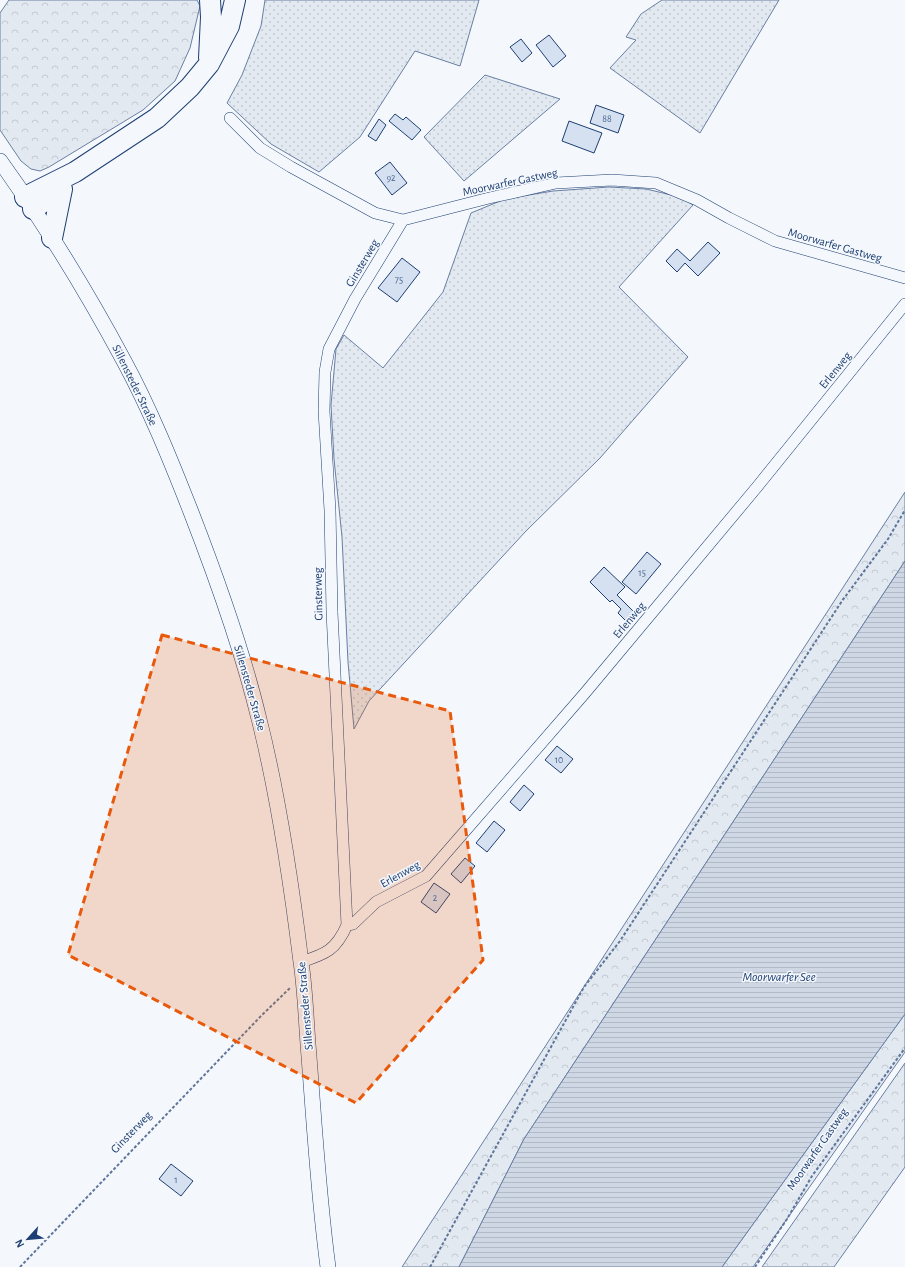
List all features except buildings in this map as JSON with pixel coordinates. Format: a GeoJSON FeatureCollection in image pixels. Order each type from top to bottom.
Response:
{"type":"FeatureCollection","features":[{"type":"Feature","properties":{"kind":"highway"},"geometry":{"type":"LineString","coordinates":[[209,64],[211,17],[210,0]]}},
{"type":"Feature","properties":{"kind":"highway"},"geometry":{"type":"LineString","coordinates":[[29,203],[158,118],[190,88],[209,64],[229,26],[235,0]]}},
{"type":"Feature","properties":{"kind":"highway"},"geometry":{"type":"LineString","coordinates":[[29,203],[62,189],[76,172]]}},
{"type":"Feature","properties":{"kind":"highway"},"geometry":{"type":"LineString","coordinates":[[52,238],[62,189]]}},
{"type":"Feature","properties":{"kind":"street","name":"Moorwarfer Gastweg"},"geometry":{"type":"LineString","coordinates":[[230,118],[260,148],[291,168],[375,213],[403,220],[556,183],[612,180],[656,183],[697,200],[775,241],[905,278]]}},
{"type":"Feature","properties":{"kind":"street","name":"Sillensteder Straße"},"geometry":{"type":"LineString","coordinates":[[0,161],[80,282],[126,364],[175,471],[212,567],[236,640],[263,733],[275,786],[301,962],[322,1226],[328,1267]]}},
{"type":"Feature","properties":{"kind":"street","name":"Ginsterweg"},"geometry":{"type":"LineString","coordinates":[[347,925],[332,612],[330,510],[324,411],[325,372],[329,349],[355,299],[403,220]]}},
{"type":"Feature","properties":{"kind":"street","name":"Erlenweg"},"geometry":{"type":"LineString","coordinates":[[347,925],[353,924],[376,902],[426,876],[585,693],[757,487],[905,304]]}},
{"type":"Feature","properties":{"kind":"street"},"geometry":{"type":"LineString","coordinates":[[301,962],[321,956],[334,947],[347,925]]}},
{"type":"Feature","properties":{"kind":"path"},"geometry":{"type":"LineString","coordinates":[[430,1267],[584,987],[620,941],[842,602],[888,540],[905,510]]}},
{"type":"Feature","properties":{"kind":"path","name":"Ginsterweg"},"geometry":{"type":"LineString","coordinates":[[20,1267],[261,1016],[293,986]]}},
{"type":"Feature","properties":{"kind":"path","name":"Moorwarfer Gastweg"},"geometry":{"type":"LineString","coordinates":[[754,1267],[787,1219],[812,1176],[905,1048]]}},
{"type":"Feature","properties":{"kind":"highlighted area"},"geometry":{"type":"Polygon","coordinates":[[[162,635],[450,711],[483,960],[356,1103],[68,955],[162,635]]]}},
{"type":"Feature","properties":{"kind":"green space"},"geometry":{"type":"Polygon","coordinates":[[[9,0],[197,0],[200,6],[190,48],[175,81],[143,110],[40,171],[31,169],[21,161],[0,130],[0,13],[9,0]]]}},
{"type":"Feature","properties":{"kind":"green space"},"geometry":{"type":"Polygon","coordinates":[[[265,0],[479,0],[460,66],[415,51],[360,137],[319,172],[271,144],[227,103],[242,75],[261,26],[265,0]]]}},
{"type":"Feature","properties":{"kind":"green space"},"geometry":{"type":"Polygon","coordinates":[[[662,0],[779,0],[700,133],[610,68],[636,40],[626,37],[641,14],[662,0]]]}},
{"type":"Feature","properties":{"kind":"green space"},"geometry":{"type":"Polygon","coordinates":[[[485,75],[560,99],[464,181],[424,137],[485,75]]]}},
{"type":"Feature","properties":{"kind":"green space"},"geometry":{"type":"Polygon","coordinates":[[[609,187],[646,189],[680,197],[693,205],[619,287],[688,357],[600,458],[526,531],[369,701],[354,729],[348,662],[342,537],[334,459],[331,405],[336,349],[344,335],[383,368],[443,292],[471,213],[505,199],[553,191],[609,187]]]}},
{"type":"Feature","properties":{"kind":"green space"},"geometry":{"type":"Polygon","coordinates":[[[905,492],[905,561],[524,1139],[459,1267],[402,1267],[905,492]]]}},
{"type":"Feature","properties":{"kind":"green space"},"geometry":{"type":"Polygon","coordinates":[[[905,1014],[905,1052],[753,1267],[722,1267],[905,1014]]]}},
{"type":"Feature","properties":{"kind":"green space"},"geometry":{"type":"Polygon","coordinates":[[[905,1063],[905,1167],[834,1267],[762,1267],[905,1063]]]}},
{"type":"Feature","properties":{"kind":"water","name":"Moorwarfer See"},"geometry":{"type":"Polygon","coordinates":[[[905,561],[905,1014],[722,1267],[459,1267],[524,1139],[905,561]]]}}]}
